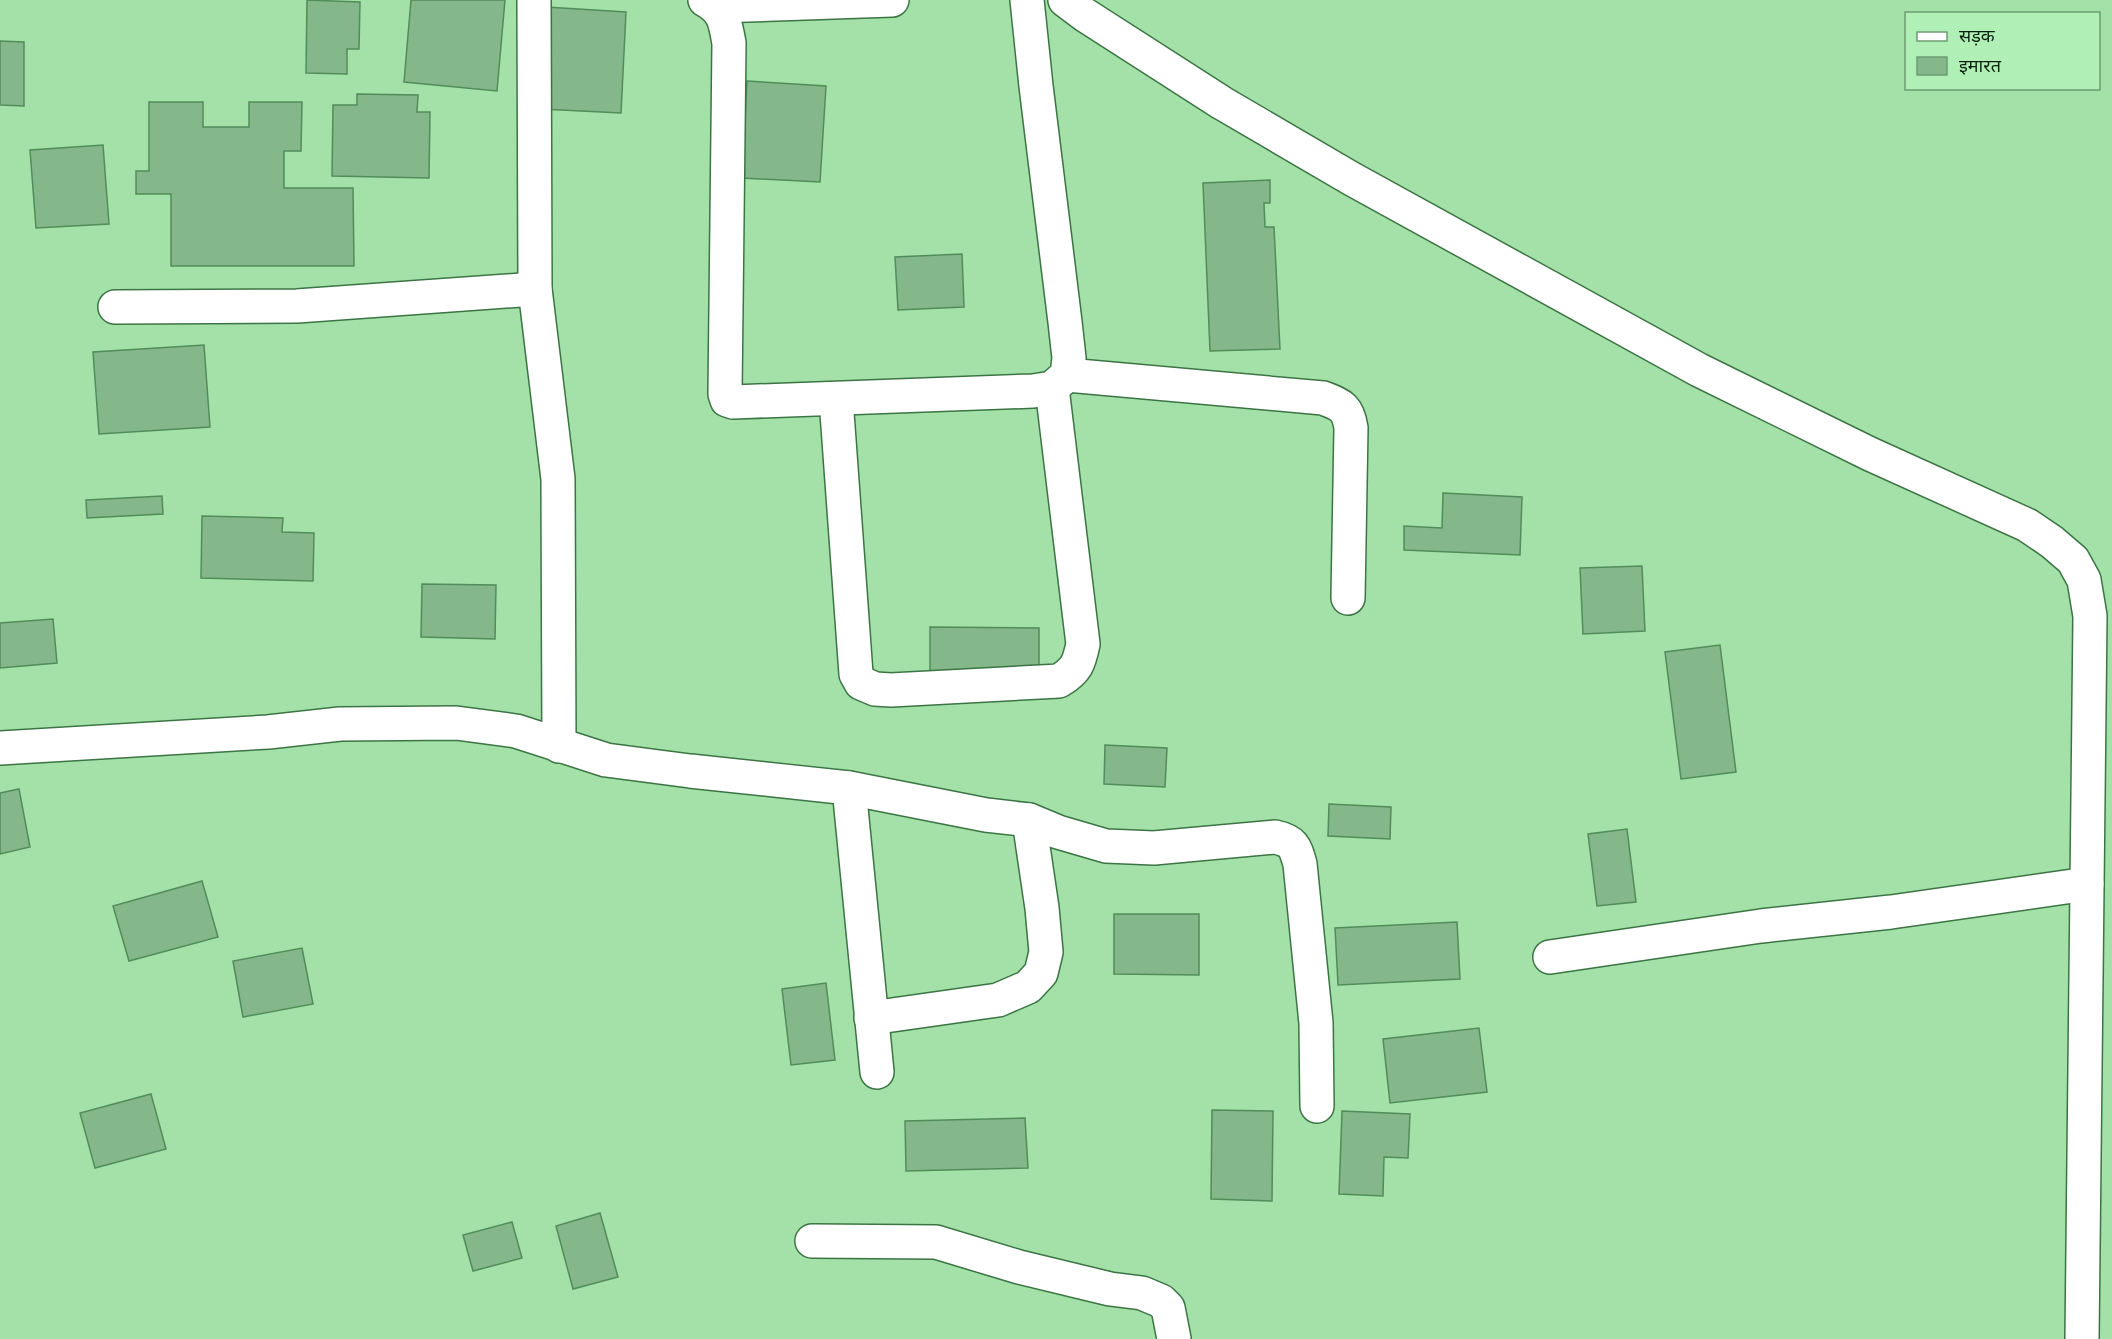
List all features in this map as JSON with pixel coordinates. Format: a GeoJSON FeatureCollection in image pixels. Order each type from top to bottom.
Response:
{"type":"FeatureCollection","features":[{"type":"Feature","properties":{"kind":"street"},"geometry":{"type":"LineString","coordinates":[[534,0],[535,289],[558,479],[560,746]]}},
{"type":"Feature","properties":{"kind":"street"},"geometry":{"type":"LineString","coordinates":[[711,3],[892,0]]}},
{"type":"Feature","properties":{"kind":"street"},"geometry":{"type":"LineString","coordinates":[[836,399],[856,674],[861,683],[874,688],[891,690],[1048,682],[1059,681],[1071,675],[1079,664],[1083,644],[1059,382],[1069,358],[1027,0]]}},
{"type":"Feature","properties":{"kind":"street"},"geometry":{"type":"LineString","coordinates":[[1065,0],[1222,103],[1352,179],[1710,375],[1870,454],[2027,525],[2052,542],[2073,561],[2084,580],[2090,616],[2082,1339]]}},
{"type":"Feature","properties":{"kind":"street"},"geometry":{"type":"LineString","coordinates":[[711,3],[726,26],[729,43],[726,399],[733,402],[1033,391],[1059,382],[1323,398],[1338,404],[1348,413],[1351,428],[1348,598]]}},
{"type":"Feature","properties":{"kind":"street"},"geometry":{"type":"LineString","coordinates":[[116,307],[297,306],[535,289]]}},
{"type":"Feature","properties":{"kind":"street"},"geometry":{"type":"LineString","coordinates":[[0,748],[268,732],[340,724],[407,722],[482,725],[516,731],[606,760],[849,788],[976,813],[1029,820],[1076,838],[1106,846],[1154,848],[1275,837],[1286,839],[1294,847],[1300,864],[1316,1023],[1317,1106]]}},
{"type":"Feature","properties":{"kind":"street"},"geometry":{"type":"LineString","coordinates":[[849,788],[878,1072]]}},
{"type":"Feature","properties":{"kind":"street"},"geometry":{"type":"LineString","coordinates":[[871,1018],[998,1000],[1028,987],[1041,973],[1046,952],[1029,820]]}},
{"type":"Feature","properties":{"kind":"street"},"geometry":{"type":"LineString","coordinates":[[1550,957],[1761,926],[1891,912],[2087,884]]}},
{"type":"Feature","properties":{"kind":"street"},"geometry":{"type":"LineString","coordinates":[[812,1241],[936,1242],[1019,1267],[1110,1289],[1142,1293],[1161,1301],[1171,1312],[1174,1339]]}},
{"type":"Feature","properties":{"kind":"building"},"geometry":{"type":"Polygon","coordinates":[[[307,0],[360,2],[359,49],[347,49],[347,74],[306,73],[307,0]]]}},
{"type":"Feature","properties":{"kind":"building"},"geometry":{"type":"Polygon","coordinates":[[[411,0],[505,0],[497,91],[404,82],[411,0]]]}},
{"type":"Feature","properties":{"kind":"building"},"geometry":{"type":"Polygon","coordinates":[[[546,7],[626,12],[621,113],[541,109],[546,7]]]}},
{"type":"Feature","properties":{"kind":"building"},"geometry":{"type":"Polygon","coordinates":[[[0,41],[24,42],[24,106],[0,105],[0,41]]]}},
{"type":"Feature","properties":{"kind":"building"},"geometry":{"type":"Polygon","coordinates":[[[747,81],[826,86],[820,182],[742,178],[747,81]]]}},
{"type":"Feature","properties":{"kind":"building"},"geometry":{"type":"Polygon","coordinates":[[[357,94],[418,95],[417,112],[430,112],[429,178],[332,176],[333,105],[357,105],[357,94]]]}},
{"type":"Feature","properties":{"kind":"building"},"geometry":{"type":"Polygon","coordinates":[[[149,102],[203,102],[203,127],[249,127],[249,102],[302,102],[301,151],[284,151],[284,188],[353,188],[354,266],[171,266],[171,194],[136,194],[136,171],[149,171],[149,102]]]}},
{"type":"Feature","properties":{"kind":"building"},"geometry":{"type":"Polygon","coordinates":[[[103,145],[109,224],[36,228],[30,150],[103,145]]]}},
{"type":"Feature","properties":{"kind":"building"},"geometry":{"type":"Polygon","coordinates":[[[1270,180],[1270,203],[1264,203],[1265,227],[1274,227],[1280,349],[1210,351],[1203,183],[1270,180]]]}},
{"type":"Feature","properties":{"kind":"building"},"geometry":{"type":"Polygon","coordinates":[[[962,254],[964,307],[898,310],[895,257],[962,254]]]}},
{"type":"Feature","properties":{"kind":"building"},"geometry":{"type":"Polygon","coordinates":[[[204,345],[210,427],[99,434],[93,352],[204,345]]]}},
{"type":"Feature","properties":{"kind":"building"},"geometry":{"type":"Polygon","coordinates":[[[1443,493],[1522,497],[1520,555],[1404,550],[1404,526],[1442,528],[1443,493]]]}},
{"type":"Feature","properties":{"kind":"building"},"geometry":{"type":"Polygon","coordinates":[[[162,496],[163,514],[87,518],[86,500],[162,496]]]}},
{"type":"Feature","properties":{"kind":"building"},"geometry":{"type":"Polygon","coordinates":[[[202,516],[283,518],[282,532],[314,533],[313,581],[201,578],[202,516]]]}},
{"type":"Feature","properties":{"kind":"building"},"geometry":{"type":"Polygon","coordinates":[[[1642,566],[1645,631],[1583,634],[1580,568],[1642,566]]]}},
{"type":"Feature","properties":{"kind":"building"},"geometry":{"type":"Polygon","coordinates":[[[422,584],[496,585],[495,639],[421,637],[422,584]]]}},
{"type":"Feature","properties":{"kind":"building"},"geometry":{"type":"Polygon","coordinates":[[[53,619],[57,663],[0,668],[0,623],[53,619]]]}},
{"type":"Feature","properties":{"kind":"building"},"geometry":{"type":"Polygon","coordinates":[[[930,627],[1039,628],[1039,677],[930,676],[930,627]]]}},
{"type":"Feature","properties":{"kind":"building"},"geometry":{"type":"Polygon","coordinates":[[[1720,645],[1736,772],[1681,779],[1665,652],[1720,645]]]}},
{"type":"Feature","properties":{"kind":"building"},"geometry":{"type":"Polygon","coordinates":[[[1105,745],[1167,748],[1165,787],[1104,784],[1105,745]]]}},
{"type":"Feature","properties":{"kind":"building"},"geometry":{"type":"Polygon","coordinates":[[[19,789],[30,847],[0,854],[0,793],[19,789]]]}},
{"type":"Feature","properties":{"kind":"building"},"geometry":{"type":"Polygon","coordinates":[[[1329,804],[1391,807],[1390,839],[1328,836],[1329,804]]]}},
{"type":"Feature","properties":{"kind":"building"},"geometry":{"type":"Polygon","coordinates":[[[1627,829],[1636,902],[1597,906],[1588,834],[1627,829]]]}},
{"type":"Feature","properties":{"kind":"building"},"geometry":{"type":"Polygon","coordinates":[[[202,881],[218,937],[129,961],[113,906],[202,881]]]}},
{"type":"Feature","properties":{"kind":"building"},"geometry":{"type":"Polygon","coordinates":[[[1114,914],[1199,914],[1199,975],[1114,974],[1114,914]]]}},
{"type":"Feature","properties":{"kind":"building"},"geometry":{"type":"Polygon","coordinates":[[[1457,922],[1460,979],[1338,985],[1335,928],[1457,922]]]}},
{"type":"Feature","properties":{"kind":"building"},"geometry":{"type":"Polygon","coordinates":[[[302,948],[313,1004],[243,1017],[233,961],[302,948]]]}},
{"type":"Feature","properties":{"kind":"building"},"geometry":{"type":"Polygon","coordinates":[[[826,983],[835,1060],[791,1065],[782,989],[826,983]]]}},
{"type":"Feature","properties":{"kind":"building"},"geometry":{"type":"Polygon","coordinates":[[[1479,1028],[1487,1092],[1390,1103],[1383,1039],[1479,1028]]]}},
{"type":"Feature","properties":{"kind":"building"},"geometry":{"type":"Polygon","coordinates":[[[151,1094],[166,1149],[95,1168],[80,1113],[151,1094]]]}},
{"type":"Feature","properties":{"kind":"building"},"geometry":{"type":"Polygon","coordinates":[[[1212,1110],[1273,1111],[1272,1201],[1211,1199],[1212,1110]]]}},
{"type":"Feature","properties":{"kind":"building"},"geometry":{"type":"Polygon","coordinates":[[[1342,1111],[1410,1114],[1408,1158],[1384,1157],[1383,1196],[1339,1194],[1342,1111]]]}},
{"type":"Feature","properties":{"kind":"building"},"geometry":{"type":"Polygon","coordinates":[[[1025,1118],[1028,1168],[906,1171],[905,1121],[1025,1118]]]}},
{"type":"Feature","properties":{"kind":"building"},"geometry":{"type":"Polygon","coordinates":[[[600,1213],[618,1277],[573,1289],[556,1226],[600,1213]]]}},
{"type":"Feature","properties":{"kind":"building"},"geometry":{"type":"Polygon","coordinates":[[[512,1222],[522,1258],[473,1271],[463,1235],[512,1222]]]}}]}
